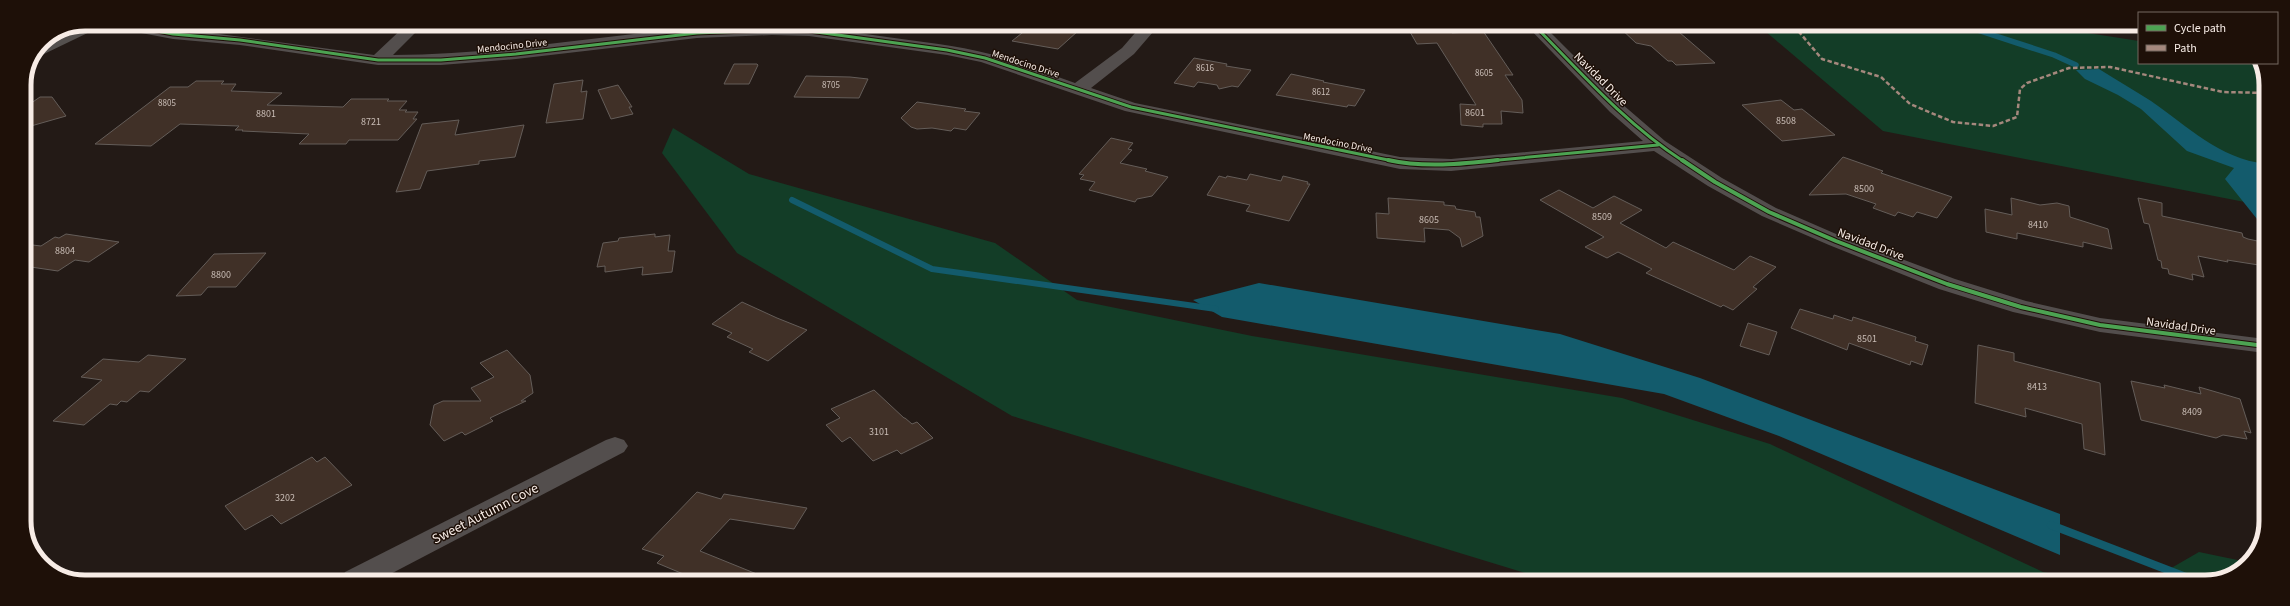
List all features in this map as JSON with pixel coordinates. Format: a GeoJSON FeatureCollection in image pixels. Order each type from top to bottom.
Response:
{"type":"FeatureCollection","features":[{"type":"Feature","properties":{"kind":"street","name":"Mendocino Drive"},"geometry":{"type":"LineString","coordinates":[[157,31],[173,34],[240,40],[328,54],[378,60],[441,60],[516,54],[697,33],[747,31]]}},
{"type":"Feature","properties":{"kind":"street","name":"Mendocino Drive"},"geometry":{"type":"LineString","coordinates":[[221,31],[240,40]]}},
{"type":"Feature","properties":{"kind":"street"},"geometry":{"type":"LineString","coordinates":[[378,60],[409,31]]}},
{"type":"Feature","properties":{"kind":"street","name":"Mendocino Drive"},"geometry":{"type":"LineString","coordinates":[[809,31],[985,58],[1131,107],[1400,163],[1451,165],[1658,145]]}},
{"type":"Feature","properties":{"kind":"street"},"geometry":{"type":"LineString","coordinates":[[1078,89],[1128,51],[1146,31]]}},
{"type":"Feature","properties":{"kind":"street","name":"Navidad Drive"},"geometry":{"type":"LineString","coordinates":[[1540,31],[1616,108],[1658,145],[1715,182],[1769,212],[1836,241],[1947,284],[2021,307],[2100,324],[2259,345]]}},
{"type":"Feature","properties":{"kind":"street"},"geometry":{"type":"LineString","coordinates":[[48,46],[78,32]]}},
{"type":"Feature","properties":{"kind":"street","name":"Sweet Autumn Cove"},"geometry":{"type":"LineString","coordinates":[[364,575],[615,446]]}},
{"type":"Feature","properties":{"kind":"green space"},"geometry":{"type":"Polygon","coordinates":[[[1765,31],[2075,31],[2138,41],[2138,64],[2254,64],[2259,82],[2259,205],[1883,131],[1765,31]]]}},
{"type":"Feature","properties":{"kind":"green space"},"geometry":{"type":"Polygon","coordinates":[[[673,128],[749,174],[995,243],[1077,300],[1252,336],[1622,398],[1770,444],[2043,572],[2058,575],[1531,575],[1012,416],[737,253],[662,153],[673,128]]]}},
{"type":"Feature","properties":{"kind":"green space"},"geometry":{"type":"Polygon","coordinates":[[[2199,552],[2241,561],[2229,569],[2212,575],[2159,575],[2199,552]]]}},
{"type":"Feature","properties":{"kind":"water"},"geometry":{"type":"Polygon","coordinates":[[[2099,69],[2151,101],[2205,140],[2233,155],[2259,163],[2259,222],[2225,179],[2234,168],[2187,151],[2141,109],[2118,95],[2085,79],[2076,70],[2099,69]]]}},
{"type":"Feature","properties":{"kind":"water"},"geometry":{"type":"Polygon","coordinates":[[[1259,283],[1560,334],[1700,378],[2060,514],[2060,555],[1779,436],[1664,394],[1222,317],[1193,300],[1259,283]]]}},
{"type":"Feature","properties":{"kind":"building"},"geometry":{"type":"Polygon","coordinates":[[[1024,31],[1078,31],[1058,49],[1012,41],[1024,31]]]}},
{"type":"Feature","properties":{"kind":"building"},"geometry":{"type":"Polygon","coordinates":[[[1409,31],[1451,31],[1452,33],[1483,31],[1513,75],[1505,75],[1522,100],[1523,113],[1501,111],[1502,124],[1483,124],[1483,127],[1461,125],[1460,104],[1476,105],[1437,43],[1417,44],[1409,31]]]}},
{"type":"Feature","properties":{"kind":"building"},"geometry":{"type":"Polygon","coordinates":[[[1623,31],[1678,31],[1715,63],[1676,65],[1672,61],[1668,61],[1651,46],[1636,43],[1623,31]]]}},
{"type":"Feature","properties":{"kind":"building"},"geometry":{"type":"Polygon","coordinates":[[[1194,58],[1227,64],[1226,66],[1251,70],[1238,87],[1232,86],[1219,89],[1217,85],[1198,82],[1194,87],[1174,83],[1194,58]]]}},
{"type":"Feature","properties":{"kind":"building"},"geometry":{"type":"Polygon","coordinates":[[[734,64],[758,65],[749,84],[724,84],[734,64]]]}},
{"type":"Feature","properties":{"kind":"building"},"geometry":{"type":"Polygon","coordinates":[[[1291,74],[1365,90],[1355,106],[1348,105],[1347,107],[1276,95],[1291,74]]]}},
{"type":"Feature","properties":{"kind":"building"},"geometry":{"type":"Polygon","coordinates":[[[806,76],[868,79],[859,98],[794,97],[806,76]]]}},
{"type":"Feature","properties":{"kind":"building"},"geometry":{"type":"Polygon","coordinates":[[[583,80],[581,92],[587,91],[583,119],[546,123],[554,84],[583,80]]]}},
{"type":"Feature","properties":{"kind":"building"},"geometry":{"type":"Polygon","coordinates":[[[196,81],[224,81],[221,84],[236,84],[231,91],[282,93],[267,105],[343,107],[351,99],[389,99],[387,101],[407,101],[399,110],[407,110],[405,112],[418,112],[413,119],[417,119],[398,140],[349,140],[346,144],[299,144],[309,134],[235,130],[239,126],[180,124],[151,146],[95,144],[170,87],[188,87],[196,81]]]}},
{"type":"Feature","properties":{"kind":"building"},"geometry":{"type":"Polygon","coordinates":[[[618,85],[632,107],[629,107],[633,114],[611,119],[598,90],[618,85]]]}},
{"type":"Feature","properties":{"kind":"building"},"geometry":{"type":"Polygon","coordinates":[[[40,97],[52,97],[66,116],[31,126],[31,103],[40,97]]]}},
{"type":"Feature","properties":{"kind":"building"},"geometry":{"type":"Polygon","coordinates":[[[1781,100],[1794,110],[1802,109],[1835,135],[1782,141],[1742,105],[1781,100]]]}},
{"type":"Feature","properties":{"kind":"building"},"geometry":{"type":"Polygon","coordinates":[[[917,102],[966,109],[964,111],[980,113],[966,130],[954,128],[951,131],[932,128],[917,129],[911,127],[901,118],[917,102]]]}},
{"type":"Feature","properties":{"kind":"building"},"geometry":{"type":"Polygon","coordinates":[[[459,120],[455,135],[524,125],[515,157],[479,161],[479,164],[427,171],[420,189],[396,192],[422,124],[459,120]]]}},
{"type":"Feature","properties":{"kind":"building"},"geometry":{"type":"Polygon","coordinates":[[[1111,138],[1133,143],[1128,149],[1132,150],[1120,163],[1147,169],[1145,171],[1168,177],[1152,196],[1137,199],[1135,202],[1089,190],[1095,182],[1080,179],[1084,175],[1079,174],[1111,138]]]}},
{"type":"Feature","properties":{"kind":"building"},"geometry":{"type":"Polygon","coordinates":[[[1843,157],[1883,171],[1881,173],[1952,197],[1937,218],[1917,212],[1913,217],[1898,212],[1895,216],[1873,208],[1876,204],[1846,194],[1809,195],[1843,157]]]}},
{"type":"Feature","properties":{"kind":"building"},"geometry":{"type":"Polygon","coordinates":[[[1250,174],[1281,181],[1283,176],[1308,182],[1307,184],[1310,184],[1289,221],[1246,211],[1250,205],[1207,195],[1219,176],[1247,180],[1250,174]]]}},
{"type":"Feature","properties":{"kind":"building"},"geometry":{"type":"Polygon","coordinates":[[[1559,190],[1593,208],[1614,196],[1642,210],[1620,223],[1666,248],[1673,242],[1734,270],[1750,256],[1776,267],[1753,287],[1757,289],[1733,310],[1723,305],[1721,307],[1646,273],[1652,269],[1618,252],[1607,258],[1585,247],[1604,237],[1540,200],[1559,190]]]}},
{"type":"Feature","properties":{"kind":"building"},"geometry":{"type":"Polygon","coordinates":[[[1388,198],[1444,202],[1444,205],[1455,206],[1456,209],[1475,212],[1476,217],[1480,217],[1483,236],[1462,247],[1460,238],[1449,230],[1424,228],[1425,242],[1377,238],[1376,213],[1389,214],[1388,198]]]}},
{"type":"Feature","properties":{"kind":"building"},"geometry":{"type":"Polygon","coordinates":[[[2011,198],[2040,205],[2057,203],[2069,206],[2070,217],[2108,229],[2112,249],[2083,242],[2083,247],[2017,233],[2017,239],[1986,232],[1985,209],[2012,215],[2011,198]]]}},
{"type":"Feature","properties":{"kind":"building"},"geometry":{"type":"Polygon","coordinates":[[[2138,198],[2162,203],[2162,216],[2242,233],[2243,237],[2259,241],[2259,265],[2227,260],[2228,262],[2198,256],[2204,277],[2192,274],[2193,280],[2169,274],[2168,269],[2162,268],[2161,261],[2158,260],[2149,224],[2144,223],[2138,198]]]}},
{"type":"Feature","properties":{"kind":"building"},"geometry":{"type":"Polygon","coordinates":[[[66,234],[119,242],[89,262],[75,260],[58,271],[31,267],[31,245],[41,246],[55,237],[59,238],[66,234]]]}},
{"type":"Feature","properties":{"kind":"building"},"geometry":{"type":"Polygon","coordinates":[[[655,234],[655,237],[670,235],[668,251],[675,251],[672,272],[642,275],[643,267],[605,272],[605,266],[597,267],[603,243],[618,241],[619,238],[655,234]]]}},
{"type":"Feature","properties":{"kind":"building"},"geometry":{"type":"Polygon","coordinates":[[[266,253],[236,287],[208,287],[201,295],[176,296],[214,254],[266,253]]]}},
{"type":"Feature","properties":{"kind":"building"},"geometry":{"type":"Polygon","coordinates":[[[742,302],[807,330],[768,361],[749,352],[753,349],[727,337],[732,333],[712,324],[742,302]]]}},
{"type":"Feature","properties":{"kind":"building"},"geometry":{"type":"Polygon","coordinates":[[[1800,309],[1833,319],[1834,315],[1852,321],[1853,317],[1916,337],[1915,341],[1928,345],[1922,365],[1911,361],[1910,365],[1849,343],[1847,350],[1791,328],[1800,309]]]}},
{"type":"Feature","properties":{"kind":"building"},"geometry":{"type":"Polygon","coordinates":[[[1748,323],[1777,332],[1769,355],[1740,346],[1748,323]]]}},
{"type":"Feature","properties":{"kind":"building"},"geometry":{"type":"Polygon","coordinates":[[[1978,345],[2014,353],[2014,361],[2100,383],[2105,455],[2084,449],[2082,424],[2025,408],[2026,417],[1975,403],[1978,345]]]}},
{"type":"Feature","properties":{"kind":"building"},"geometry":{"type":"Polygon","coordinates":[[[507,350],[530,375],[533,393],[521,401],[526,401],[490,418],[493,421],[465,435],[462,432],[444,441],[430,425],[434,405],[443,401],[481,401],[471,388],[494,377],[480,363],[507,350]]]}},
{"type":"Feature","properties":{"kind":"building"},"geometry":{"type":"Polygon","coordinates":[[[148,355],[186,359],[149,392],[140,391],[127,402],[121,401],[117,405],[110,404],[84,425],[53,421],[102,380],[81,377],[103,359],[139,362],[148,355]]]}},
{"type":"Feature","properties":{"kind":"building"},"geometry":{"type":"Polygon","coordinates":[[[2131,381],[2165,388],[2164,385],[2201,394],[2199,387],[2240,399],[2251,433],[2244,431],[2247,439],[2223,435],[2216,438],[2141,420],[2131,381]]]}},
{"type":"Feature","properties":{"kind":"building"},"geometry":{"type":"Polygon","coordinates":[[[874,390],[904,418],[912,424],[917,422],[933,438],[901,454],[897,450],[873,461],[850,437],[842,442],[826,425],[840,418],[831,409],[874,390]]]}},
{"type":"Feature","properties":{"kind":"building"},"geometry":{"type":"Polygon","coordinates":[[[312,457],[317,462],[325,457],[352,485],[281,524],[272,515],[245,530],[225,506],[312,457]]]}},
{"type":"Feature","properties":{"kind":"building"},"geometry":{"type":"Polygon","coordinates":[[[697,492],[721,499],[724,494],[807,508],[794,529],[730,519],[700,551],[759,575],[686,575],[657,563],[664,556],[642,549],[697,492]]]}},
{"type":"Feature","properties":{"kind":"waterway"},"geometry":{"type":"LineString","coordinates":[[1980,31],[2054,55],[2076,65]]}},
{"type":"Feature","properties":{"kind":"waterway"},"geometry":{"type":"LineString","coordinates":[[792,200],[932,269],[1216,309]]}},
{"type":"Feature","properties":{"kind":"waterway"},"geometry":{"type":"LineString","coordinates":[[2051,525],[2181,575]]}},
{"type":"Feature","properties":{"kind":"marked path"},"geometry":{"type":"LineString","coordinates":[[1798,31],[1822,59],[1881,77],[1910,104],[1953,122],[1993,126],[2017,117],[2020,89],[2027,83],[2069,68],[2110,67],[2223,92],[2259,93]]}},
{"type":"Feature","properties":{"kind":"cycle path"},"geometry":{"type":"LineString","coordinates":[[157,31],[173,34],[240,40],[328,54],[378,60],[441,60],[516,54],[697,33],[747,31]]}},
{"type":"Feature","properties":{"kind":"cycle path"},"geometry":{"type":"LineString","coordinates":[[809,31],[947,50],[985,58],[1131,107],[1400,163],[1451,165],[1658,145]]}},
{"type":"Feature","properties":{"kind":"cycle path"},"geometry":{"type":"LineString","coordinates":[[1540,31],[1616,108],[1658,145],[1715,182],[1769,212],[1836,241],[1947,284],[2021,307],[2100,325],[2259,345]]}}]}
